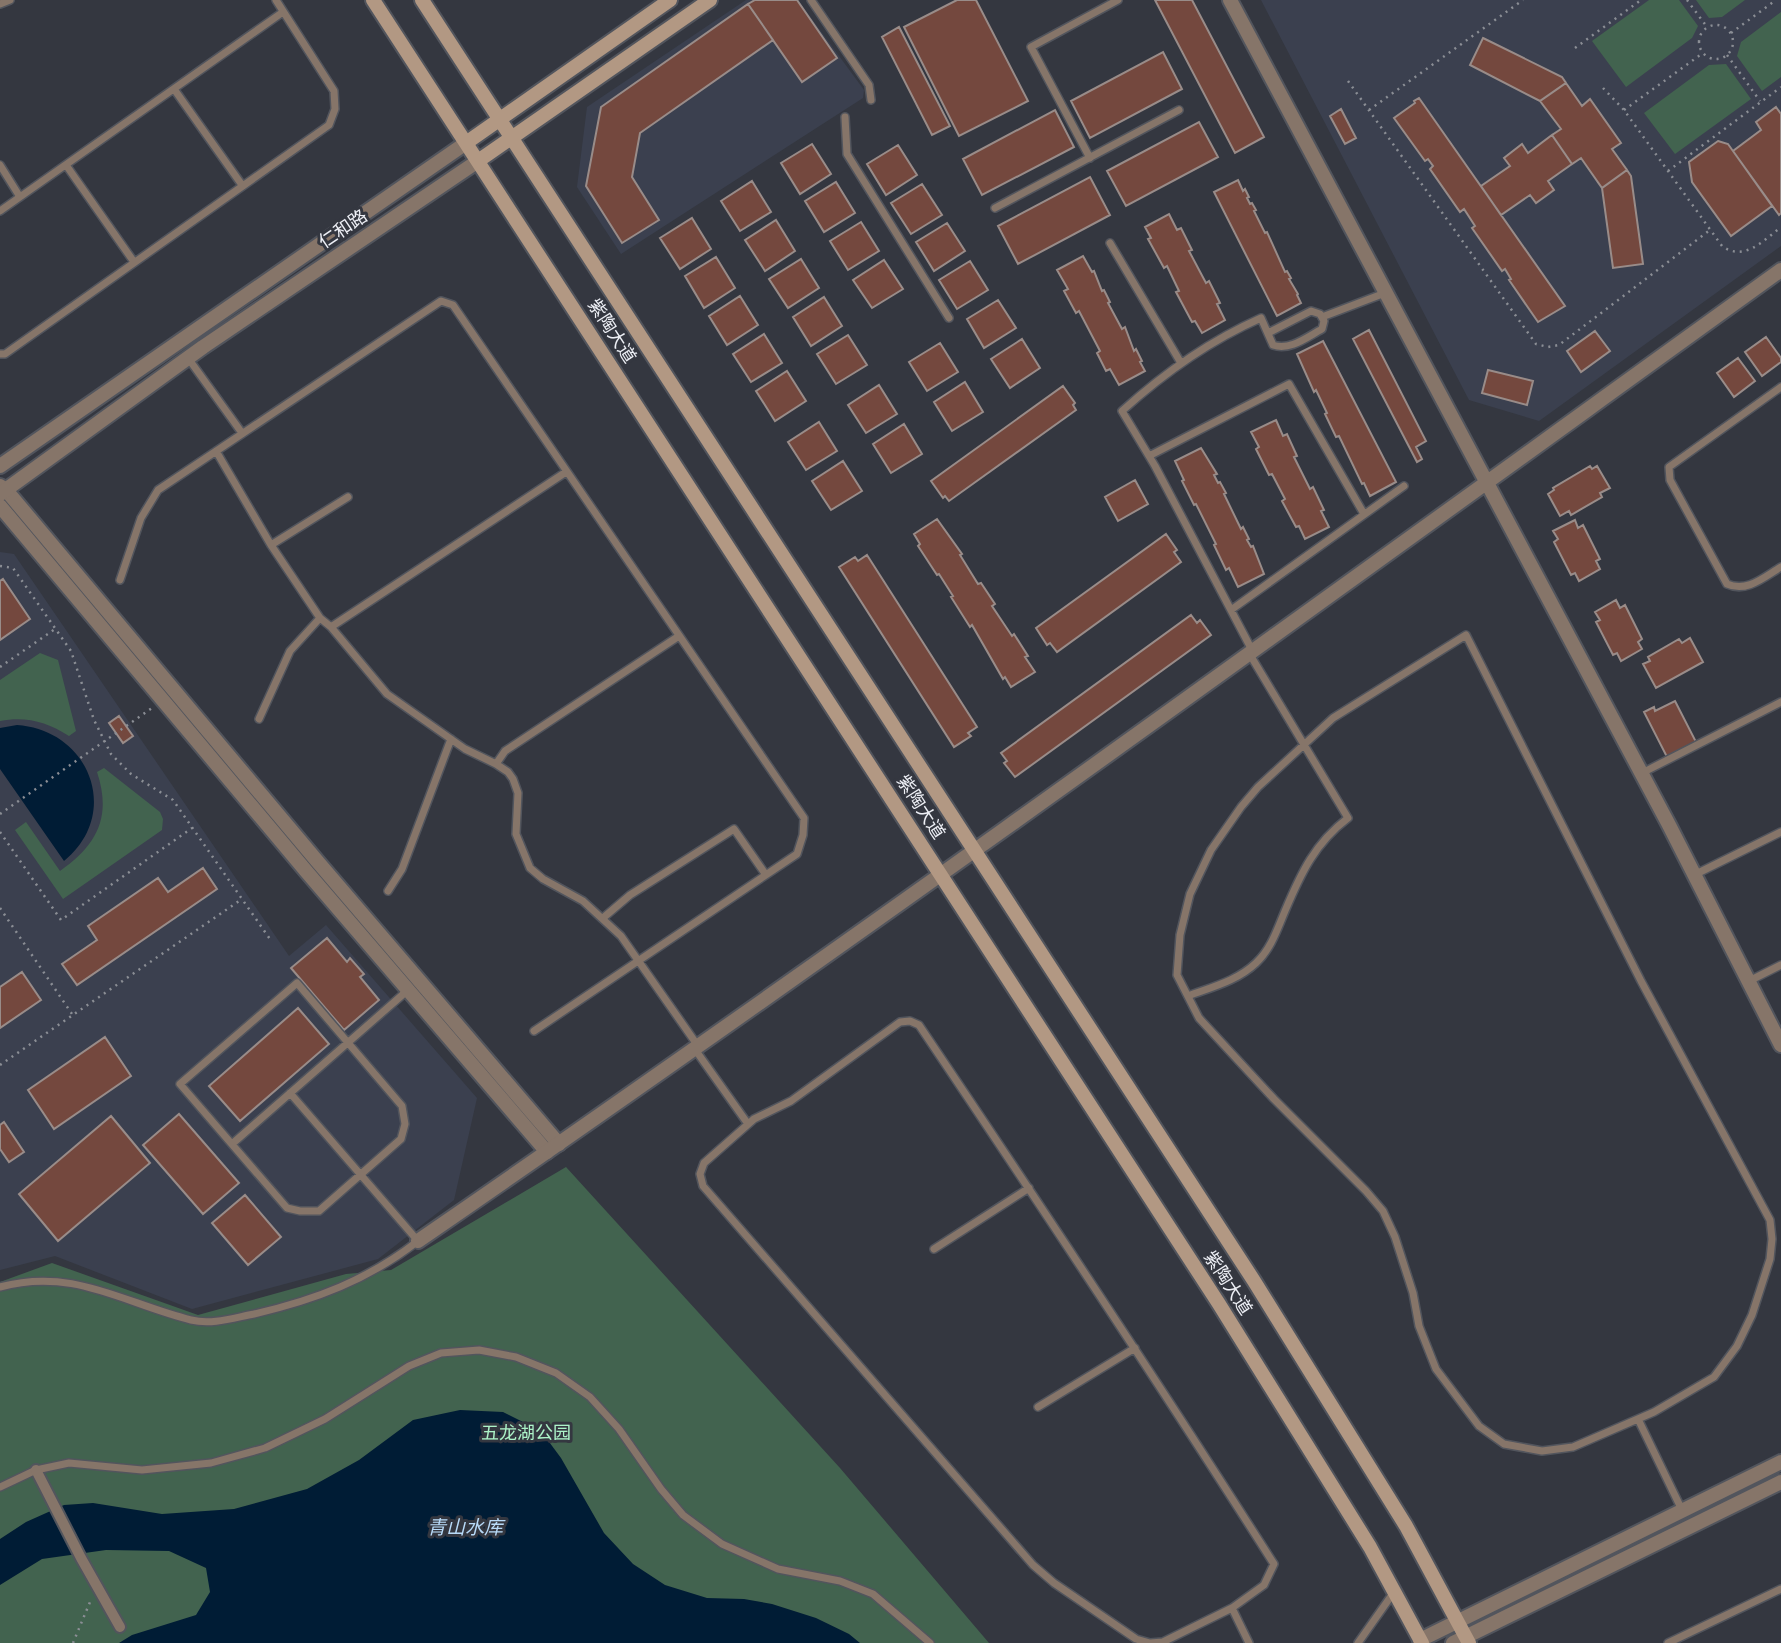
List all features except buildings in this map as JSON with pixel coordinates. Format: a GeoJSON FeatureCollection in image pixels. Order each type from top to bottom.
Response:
{"type":"FeatureCollection","features":[{"type":"Feature","properties":{"kind":"main road","name":"紫陶大道"},"geometry":{"type":"LineString","coordinates":[[373,0],[1268,1381],[1370,1547],[1421,1642]]}},
{"type":"Feature","properties":{"kind":"main road","name":"紫陶大道"},"geometry":{"type":"LineString","coordinates":[[422,0],[975,849],[1317,1381],[1406,1526],[1457,1621],[1463,1641]]}},
{"type":"Feature","properties":{"kind":"main road","name":"仁和路"},"geometry":{"type":"LineString","coordinates":[[466,143],[670,0]]}},
{"type":"Feature","properties":{"kind":"main road","name":"仁和路"},"geometry":{"type":"LineString","coordinates":[[478,161],[710,0]]}},
{"type":"Feature","properties":{"kind":"street"},"geometry":{"type":"LineString","coordinates":[[1230,0],[1695,875],[1781,1045]]}},
{"type":"Feature","properties":{"kind":"street","name":"仁和路"},"geometry":{"type":"LineString","coordinates":[[0,466],[466,143]]}},
{"type":"Feature","properties":{"kind":"street","name":"仁和路"},"geometry":{"type":"LineString","coordinates":[[2,490],[188,358],[478,161]]}},
{"type":"Feature","properties":{"kind":"street"},"geometry":{"type":"LineString","coordinates":[[418,1241],[975,849],[1781,270]]}},
{"type":"Feature","properties":{"kind":"street"},"geometry":{"type":"LineString","coordinates":[[2,490],[317,861],[553,1148]]}},
{"type":"Feature","properties":{"kind":"street"},"geometry":{"type":"LineString","coordinates":[[0,506],[408,990],[553,1148]]}},
{"type":"Feature","properties":{"kind":"street"},"geometry":{"type":"LineString","coordinates":[[1421,1642],[1457,1621],[1781,1462]]}},
{"type":"Feature","properties":{"kind":"street"},"geometry":{"type":"LineString","coordinates":[[36,1470],[120,1627]]}},
{"type":"Feature","properties":{"kind":"street"},"geometry":{"type":"LineString","coordinates":[[1463,1641],[1781,1482]]}},
{"type":"Feature","properties":{"kind":"lane"},"geometry":{"type":"LineString","coordinates":[[0,4],[10,0]]}},
{"type":"Feature","properties":{"kind":"lane"},"geometry":{"type":"LineString","coordinates":[[0,354],[5,354],[330,125],[335,109],[334,91],[276,0]]}},
{"type":"Feature","properties":{"kind":"lane"},"geometry":{"type":"LineString","coordinates":[[811,0],[869,85],[871,100]]}},
{"type":"Feature","properties":{"kind":"lane"},"geometry":{"type":"LineString","coordinates":[[1090,158],[1031,47],[1118,0]]}},
{"type":"Feature","properties":{"kind":"lane"},"geometry":{"type":"LineString","coordinates":[[0,211],[284,12]]}},
{"type":"Feature","properties":{"kind":"lane"},"geometry":{"type":"LineString","coordinates":[[174,89],[242,185]]}},
{"type":"Feature","properties":{"kind":"lane"},"geometry":{"type":"LineString","coordinates":[[995,208],[1179,110]]}},
{"type":"Feature","properties":{"kind":"lane"},"geometry":{"type":"LineString","coordinates":[[845,117],[847,154],[949,317]]}},
{"type":"Feature","properties":{"kind":"lane"},"geometry":{"type":"LineString","coordinates":[[0,165],[20,197]]}},
{"type":"Feature","properties":{"kind":"lane"},"geometry":{"type":"LineString","coordinates":[[66,165],[134,262]]}},
{"type":"Feature","properties":{"kind":"lane"},"geometry":{"type":"LineString","coordinates":[[1110,243],[1181,363]]}},
{"type":"Feature","properties":{"kind":"lane"},"geometry":{"type":"LineString","coordinates":[[1322,317],[1385,293]]}},
{"type":"Feature","properties":{"kind":"lane"},"geometry":{"type":"LineString","coordinates":[[120,580],[136,528],[158,490],[441,301],[453,305],[804,818],[803,835],[797,855],[534,1031]]}},
{"type":"Feature","properties":{"kind":"lane"},"geometry":{"type":"LineString","coordinates":[[1268,333],[1311,311],[1322,317]]}},
{"type":"Feature","properties":{"kind":"lane"},"geometry":{"type":"LineString","coordinates":[[1188,996],[1234,979],[1264,954],[1314,851],[1329,833],[1348,818],[1251,652],[1149,456],[1122,411],[1181,363],[1225,335],[1261,318],[1273,345],[1282,348],[1322,329],[1322,317]]}},
{"type":"Feature","properties":{"kind":"lane"},"geometry":{"type":"LineString","coordinates":[[188,358],[242,433]]}},
{"type":"Feature","properties":{"kind":"lane"},"geometry":{"type":"LineString","coordinates":[[1149,456],[1289,384],[1364,514]]}},
{"type":"Feature","properties":{"kind":"lane"},"geometry":{"type":"LineString","coordinates":[[1781,387],[1669,467],[1670,480],[1727,584],[1735,588],[1746,587],[1781,567]]}},
{"type":"Feature","properties":{"kind":"lane"},"geometry":{"type":"LineString","coordinates":[[216,451],[271,545],[320,618],[331,626],[387,694],[465,749],[508,772],[516,786],[516,834],[530,867],[543,879],[583,901],[621,936],[748,1124]]}},
{"type":"Feature","properties":{"kind":"lane"},"geometry":{"type":"LineString","coordinates":[[331,626],[566,472]]}},
{"type":"Feature","properties":{"kind":"lane"},"geometry":{"type":"LineString","coordinates":[[1231,610],[1404,486]]}},
{"type":"Feature","properties":{"kind":"lane"},"geometry":{"type":"LineString","coordinates":[[271,545],[348,496]]}},
{"type":"Feature","properties":{"kind":"lane"},"geometry":{"type":"LineString","coordinates":[[259,719],[290,652],[320,618]]}},
{"type":"Feature","properties":{"kind":"lane"},"geometry":{"type":"LineString","coordinates":[[1466,635],[1641,981],[1770,1220],[1770,1259],[1752,1315],[1737,1346],[1714,1377],[1638,1419],[1573,1447],[1542,1451],[1504,1444],[1479,1426],[1436,1369],[1419,1326],[1413,1293],[1395,1237],[1383,1211],[1199,1018],[1177,975],[1177,955],[1184,916],[1199,873],[1225,828],[1241,807],[1304,744],[1333,718],[1466,635]]}},
{"type":"Feature","properties":{"kind":"lane"},"geometry":{"type":"LineString","coordinates":[[496,764],[505,751],[679,636]]}},
{"type":"Feature","properties":{"kind":"lane"},"geometry":{"type":"LineString","coordinates":[[1641,773],[1781,702]]}},
{"type":"Feature","properties":{"kind":"lane"},"geometry":{"type":"LineString","coordinates":[[388,891],[402,869],[452,739]]}},
{"type":"Feature","properties":{"kind":"lane"},"geometry":{"type":"LineString","coordinates":[[603,918],[630,895],[734,829],[766,875]]}},
{"type":"Feature","properties":{"kind":"lane"},"geometry":{"type":"LineString","coordinates":[[1695,875],[1781,832]]}},
{"type":"Feature","properties":{"kind":"lane"},"geometry":{"type":"LineString","coordinates":[[1749,981],[1781,965]]}},
{"type":"Feature","properties":{"kind":"lane"},"geometry":{"type":"LineString","coordinates":[[297,983],[348,1043],[402,1106],[404,1115],[401,1139],[319,1211],[287,1208],[180,1084],[297,983]]}},
{"type":"Feature","properties":{"kind":"lane"},"geometry":{"type":"LineString","coordinates":[[232,1144],[408,990]]}},
{"type":"Feature","properties":{"kind":"lane"},"geometry":{"type":"LineString","coordinates":[[910,1021],[919,1025],[1135,1348],[1274,1564],[1264,1585],[1231,1608],[1163,1642],[1150,1643],[1136,1639],[1054,1583],[1018,1551],[703,1186],[701,1174],[704,1163],[748,1124],[791,1101],[900,1022],[910,1021]]}},
{"type":"Feature","properties":{"kind":"lane"},"geometry":{"type":"LineString","coordinates":[[0,1287],[29,1281],[57,1280],[95,1288],[190,1320],[222,1321],[331,1293],[380,1268],[418,1241],[290,1093]]}},
{"type":"Feature","properties":{"kind":"lane"},"geometry":{"type":"LineString","coordinates":[[934,1249],[1028,1188]]}},
{"type":"Feature","properties":{"kind":"lane"},"geometry":{"type":"LineString","coordinates":[[1038,1407],[1135,1348]]}},
{"type":"Feature","properties":{"kind":"lane"},"geometry":{"type":"LineString","coordinates":[[0,1486],[36,1470],[69,1463],[142,1470],[211,1463],[265,1448],[325,1419],[409,1366],[441,1353],[479,1350],[516,1357],[556,1373],[590,1397],[619,1429],[661,1489],[683,1515],[722,1544],[778,1569],[841,1581],[873,1594],[930,1643]]}},
{"type":"Feature","properties":{"kind":"lane"},"geometry":{"type":"LineString","coordinates":[[1638,1419],[1682,1510]]}},
{"type":"Feature","properties":{"kind":"lane"},"geometry":{"type":"LineString","coordinates":[[1668,1643],[1781,1590]]}},
{"type":"Feature","properties":{"kind":"lane"},"geometry":{"type":"LineString","coordinates":[[1358,1643],[1395,1592]]}},
{"type":"Feature","properties":{"kind":"lane"},"geometry":{"type":"LineString","coordinates":[[1231,1608],[1249,1643]]}},
{"type":"Feature","properties":{"kind":"path"},"geometry":{"type":"LineString","coordinates":[[1369,110],[1523,0]]}},
{"type":"Feature","properties":{"kind":"path"},"geometry":{"type":"LineString","coordinates":[[1575,48],[1641,0]]}},
{"type":"Feature","properties":{"kind":"path"},"geometry":{"type":"LineString","coordinates":[[1687,0],[1707,27]]}},
{"type":"Feature","properties":{"kind":"path"},"geometry":{"type":"LineString","coordinates":[[1731,33],[1776,0]]}},
{"type":"Feature","properties":{"kind":"path"},"geometry":{"type":"LineString","coordinates":[[1719,24],[1731,33],[1734,44],[1727,55],[1718,59],[1703,53],[1699,43],[1700,36],[1707,27],[1719,24]]}},
{"type":"Feature","properties":{"kind":"path"},"geometry":{"type":"LineString","coordinates":[[1624,110],[1703,53]]}},
{"type":"Feature","properties":{"kind":"path"},"geometry":{"type":"LineString","coordinates":[[1727,55],[1761,102]]}},
{"type":"Feature","properties":{"kind":"path"},"geometry":{"type":"LineString","coordinates":[[1348,81],[1536,344],[1559,345],[1710,230]]}},
{"type":"Feature","properties":{"kind":"path"},"geometry":{"type":"LineString","coordinates":[[1668,171],[1781,87]]}},
{"type":"Feature","properties":{"kind":"path"},"geometry":{"type":"LineString","coordinates":[[1603,88],[1624,110],[1722,246],[1728,250],[1746,253],[1781,228]]}},
{"type":"Feature","properties":{"kind":"path"},"geometry":{"type":"LineString","coordinates":[[0,566],[13,568],[71,651],[85,699],[103,742],[111,754],[131,774],[173,800],[272,942]]}},
{"type":"Feature","properties":{"kind":"path"},"geometry":{"type":"LineString","coordinates":[[0,667],[55,629]]}},
{"type":"Feature","properties":{"kind":"path"},"geometry":{"type":"LineString","coordinates":[[0,814],[163,700]]}},
{"type":"Feature","properties":{"kind":"path"},"geometry":{"type":"LineString","coordinates":[[0,832],[61,920],[192,828]]}},
{"type":"Feature","properties":{"kind":"path"},"geometry":{"type":"LineString","coordinates":[[0,1065],[242,899]]}},
{"type":"Feature","properties":{"kind":"path"},"geometry":{"type":"LineString","coordinates":[[0,908],[72,1014]]}},
{"type":"Feature","properties":{"kind":"path"},"geometry":{"type":"LineString","coordinates":[[73,1643],[97,1586]]}},
{"type":"Feature","properties":{"kind":"shaded area"},"geometry":{"type":"Polygon","coordinates":[[[746,0],[798,0],[864,90],[863,98],[621,254],[577,187],[587,107],[746,0]]]}},
{"type":"Feature","properties":{"kind":"shaded area"},"geometry":{"type":"Polygon","coordinates":[[[1261,0],[1781,0],[1781,246],[1539,421],[1469,400],[1261,0]]]}},
{"type":"Feature","properties":{"kind":"shaded area"},"geometry":{"type":"Polygon","coordinates":[[[0,552],[14,554],[289,956],[326,925],[477,1098],[454,1200],[378,1259],[192,1309],[55,1256],[0,1270],[0,552]]]}},
{"type":"Feature","properties":{"kind":"green space"},"geometry":{"type":"Polygon","coordinates":[[[1649,0],[1679,0],[1698,26],[1692,38],[1626,87],[1592,41],[1649,0]]]}},
{"type":"Feature","properties":{"kind":"green space"},"geometry":{"type":"Polygon","coordinates":[[[1696,0],[1745,0],[1722,17],[1709,18],[1696,0]]]}},
{"type":"Feature","properties":{"kind":"green space"},"geometry":{"type":"Polygon","coordinates":[[[1781,12],[1781,77],[1762,91],[1737,56],[1741,42],[1781,12]]]}},
{"type":"Feature","properties":{"kind":"green space"},"geometry":{"type":"Polygon","coordinates":[[[1726,64],[1751,99],[1675,154],[1644,113],[1709,65],[1726,64]]]}},
{"type":"Feature","properties":{"kind":"green space"},"geometry":{"type":"Polygon","coordinates":[[[40,653],[58,660],[76,731],[69,736],[36,721],[0,721],[0,680],[40,653]]]}},
{"type":"Feature","properties":{"kind":"green space"},"geometry":{"type":"Polygon","coordinates":[[[104,768],[160,812],[163,819],[162,830],[63,899],[15,830],[26,822],[60,871],[84,851],[98,829],[103,803],[97,772],[104,768]]]}},
{"type":"Feature","properties":{"kind":"green space","name":"五龙湖公园"},"geometry":{"type":"Polygon","coordinates":[[[566,1167],[840,1468],[989,1643],[0,1643],[0,1282],[52,1263],[198,1315],[346,1274],[391,1270],[566,1167]]]}},
{"type":"Feature","properties":{"kind":"water"},"geometry":{"type":"Polygon","coordinates":[[[17,725],[42,730],[63,742],[79,758],[90,777],[94,799],[91,821],[82,842],[64,861],[0,769],[0,728],[17,725]]]}},
{"type":"Feature","properties":{"kind":"water","name":"青山水库"},"geometry":{"type":"Polygon","coordinates":[[[460,1410],[503,1412],[541,1431],[561,1458],[604,1533],[633,1564],[665,1585],[707,1598],[744,1599],[772,1604],[816,1618],[849,1634],[860,1643],[119,1643],[132,1635],[196,1615],[210,1592],[206,1568],[169,1551],[106,1550],[42,1559],[0,1585],[0,1539],[26,1522],[64,1505],[93,1503],[162,1514],[234,1509],[307,1489],[359,1460],[413,1420],[460,1410]]]}}]}
